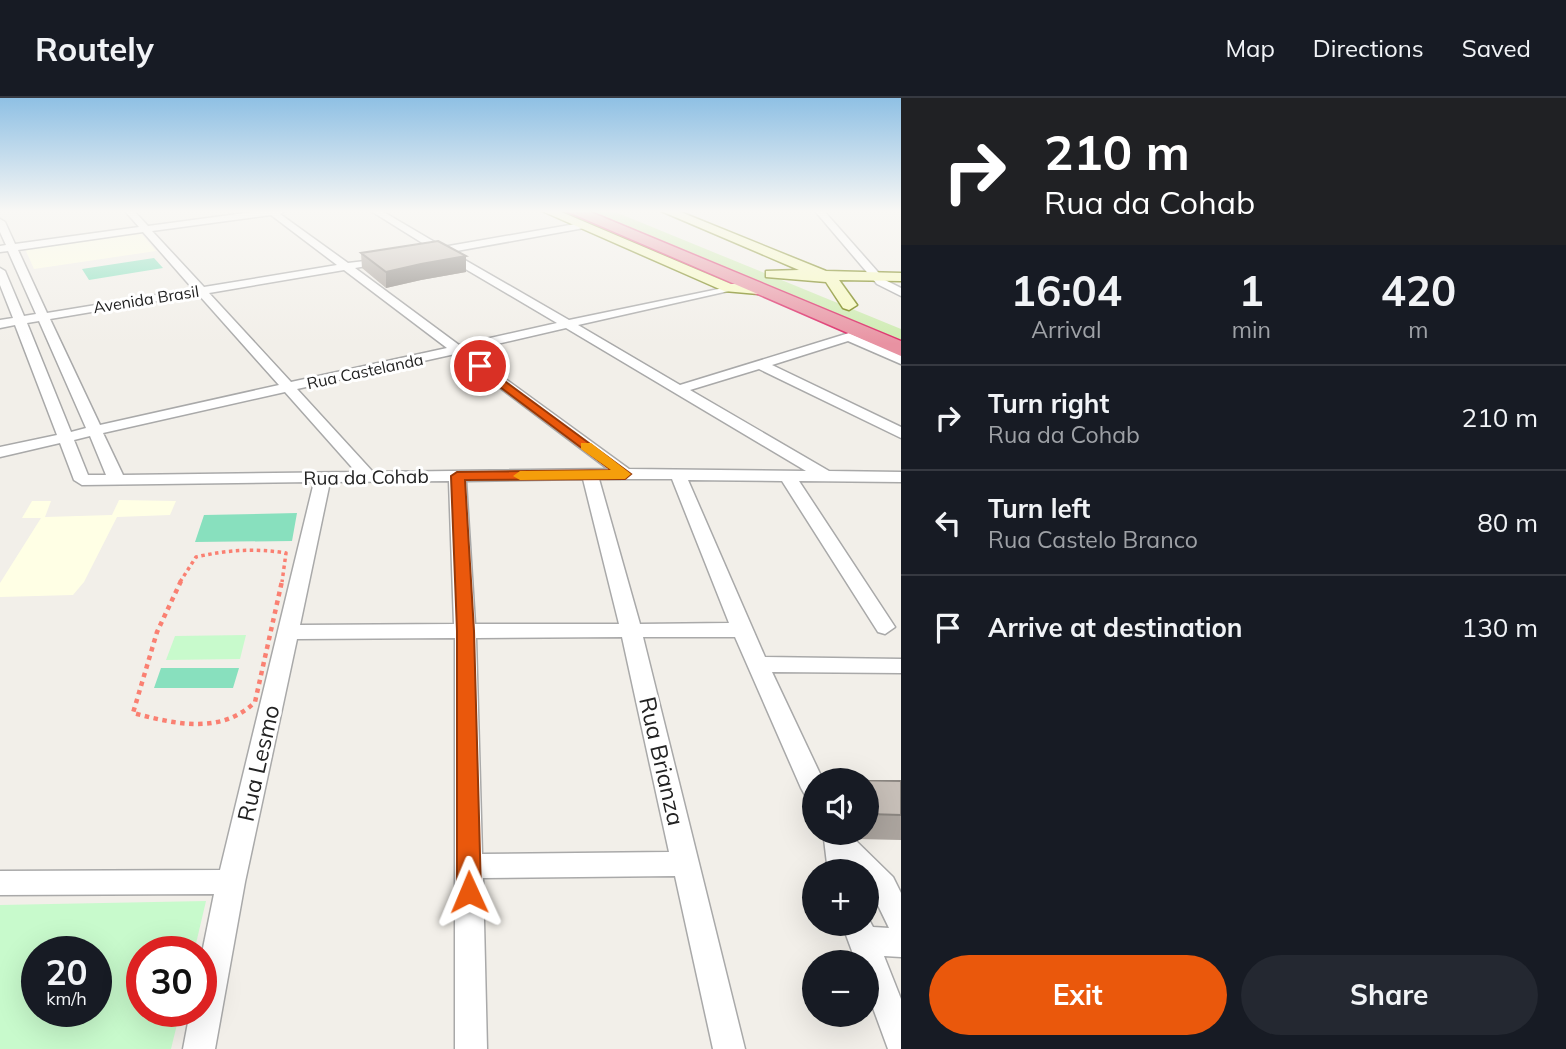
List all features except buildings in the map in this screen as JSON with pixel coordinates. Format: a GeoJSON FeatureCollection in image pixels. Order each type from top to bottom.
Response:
{"type":"FeatureCollection","features":[{"type":"Feature","properties":{"kind":"highway"},"geometry":{"type":"LineString","coordinates":[[689,255],[856,308]]}},
{"type":"Feature","properties":{"kind":"highway"},"geometry":{"type":"LineString","coordinates":[[712,255],[901,349]]}},
{"type":"Feature","properties":{"kind":"street"},"geometry":{"type":"LineString","coordinates":[[11,255],[117,480]]}},
{"type":"Feature","properties":{"kind":"street"},"geometry":{"type":"LineString","coordinates":[[169,255],[369,477]]}},
{"type":"Feature","properties":{"kind":"street"},"geometry":{"type":"LineString","coordinates":[[331,255],[625,474]]}},
{"type":"Feature","properties":{"kind":"street","name":"Avenida Brasil"},"geometry":{"type":"LineString","coordinates":[[0,324],[39,313],[392,255]]}},
{"type":"Feature","properties":{"kind":"street"},"geometry":{"type":"LineString","coordinates":[[453,255],[825,476]]}},
{"type":"Feature","properties":{"kind":"street"},"geometry":{"type":"LineString","coordinates":[[658,255],[729,288],[765,281],[826,277],[901,282]]}},
{"type":"Feature","properties":{"kind":"street"},"geometry":{"type":"LineString","coordinates":[[774,255],[826,277],[856,308]]}},
{"type":"Feature","properties":{"kind":"street"},"geometry":{"type":"LineString","coordinates":[[858,255],[878,279],[901,293]]}},
{"type":"Feature","properties":{"kind":"street"},"geometry":{"type":"LineString","coordinates":[[0,271],[65,438]]}},
{"type":"Feature","properties":{"kind":"street"},"geometry":{"type":"LineString","coordinates":[[878,279],[901,277]]}},
{"type":"Feature","properties":{"kind":"street","name":"Rua Castelanda"},"geometry":{"type":"LineString","coordinates":[[0,452],[459,351],[729,288]]}},
{"type":"Feature","properties":{"kind":"street","name":"Avenida Brasil"},"geometry":{"type":"LineString","coordinates":[[0,316],[18,317]]}},
{"type":"Feature","properties":{"kind":"street"},"geometry":{"type":"LineString","coordinates":[[677,390],[849,337],[901,360]]}},
{"type":"Feature","properties":{"kind":"street"},"geometry":{"type":"LineString","coordinates":[[761,365],[901,433]]}},
{"type":"Feature","properties":{"kind":"street","name":"Rua da Cohab"},"geometry":{"type":"LineString","coordinates":[[65,438],[82,480],[625,474],[901,477]]}},
{"type":"Feature","properties":{"kind":"street","name":"Rua Brianza"},"geometry":{"type":"LineString","coordinates":[[590,475],[631,631],[729,1049]]}},
{"type":"Feature","properties":{"kind":"street"},"geometry":{"type":"LineString","coordinates":[[678,475],[742,630],[805,768]]}},
{"type":"Feature","properties":{"kind":"street"},"geometry":{"type":"LineString","coordinates":[[787,475],[885,627]]}},
{"type":"Feature","properties":{"kind":"street"},"geometry":{"type":"LineString","coordinates":[[457,476],[466,631],[471,1049]]}},
{"type":"Feature","properties":{"kind":"street","name":"Rua Lesmo"},"geometry":{"type":"LineString","coordinates":[[199,1049],[281,627],[323,478]]}},
{"type":"Feature","properties":{"kind":"street"},"geometry":{"type":"LineString","coordinates":[[281,627],[466,631],[742,630]]}},
{"type":"Feature","properties":{"kind":"street"},"geometry":{"type":"LineString","coordinates":[[757,664],[901,666]]}},
{"type":"Feature","properties":{"kind":"street"},"geometry":{"type":"LineString","coordinates":[[844,845],[884,887],[901,922]]}},
{"type":"Feature","properties":{"kind":"street"},"geometry":{"type":"LineString","coordinates":[[469,866],[685,864]]}},
{"type":"Feature","properties":{"kind":"street"},"geometry":{"type":"LineString","coordinates":[[0,883],[231,882]]}},
{"type":"Feature","properties":{"kind":"street"},"geometry":{"type":"LineString","coordinates":[[862,936],[901,1040]]}},
{"type":"Feature","properties":{"kind":"street"},"geometry":{"type":"LineString","coordinates":[[875,936],[901,943]]}},
{"type":"Feature","properties":{"kind":"path"},"geometry":{"type":"LineString","coordinates":[[226,550],[286,553],[281,627],[256,702],[247,713],[224,722],[172,724],[134,713],[142,675],[163,621],[183,574],[196,556],[226,550]]}},
{"type":"Feature","properties":{"kind":"shaded area"},"geometry":{"type":"Polygon","coordinates":[[[28,255],[126,255],[34,269],[28,255]]]}},
{"type":"Feature","properties":{"kind":"shaded area"},"geometry":{"type":"Polygon","coordinates":[[[119,500],[176,501],[170,515],[117,517],[84,582],[73,595],[0,597],[0,583],[41,518],[22,518],[32,501],[51,501],[45,517],[112,515],[119,500]]]}},
{"type":"Feature","properties":{"kind":"green space"},"geometry":{"type":"Polygon","coordinates":[[[686,255],[721,255],[901,329],[901,345],[686,255]]]}},
{"type":"Feature","properties":{"kind":"green space"},"geometry":{"type":"Polygon","coordinates":[[[154,258],[163,268],[89,280],[82,269],[154,258]]]}},
{"type":"Feature","properties":{"kind":"green space"},"geometry":{"type":"Polygon","coordinates":[[[297,513],[292,541],[195,542],[204,515],[297,513]]]}},
{"type":"Feature","properties":{"kind":"green space"},"geometry":{"type":"Polygon","coordinates":[[[246,635],[240,659],[166,660],[175,636],[246,635]]]}},
{"type":"Feature","properties":{"kind":"green space"},"geometry":{"type":"Polygon","coordinates":[[[161,668],[239,668],[233,688],[154,688],[161,668]]]}},
{"type":"Feature","properties":{"kind":"green space"},"geometry":{"type":"Polygon","coordinates":[[[206,901],[198,936],[126,936],[126,1027],[176,1027],[171,1049],[0,1049],[0,905],[206,901]]]}},
{"type":"Feature","properties":{"kind":"slow traffic"},"geometry":{"type":"LineString","coordinates":[[520,476],[625,474],[586,446]]}},
{"type":"Feature","properties":{"kind":"route"},"geometry":{"type":"LineString","coordinates":[[469,892],[466,631],[457,476],[625,474],[480,366]]}}]}
